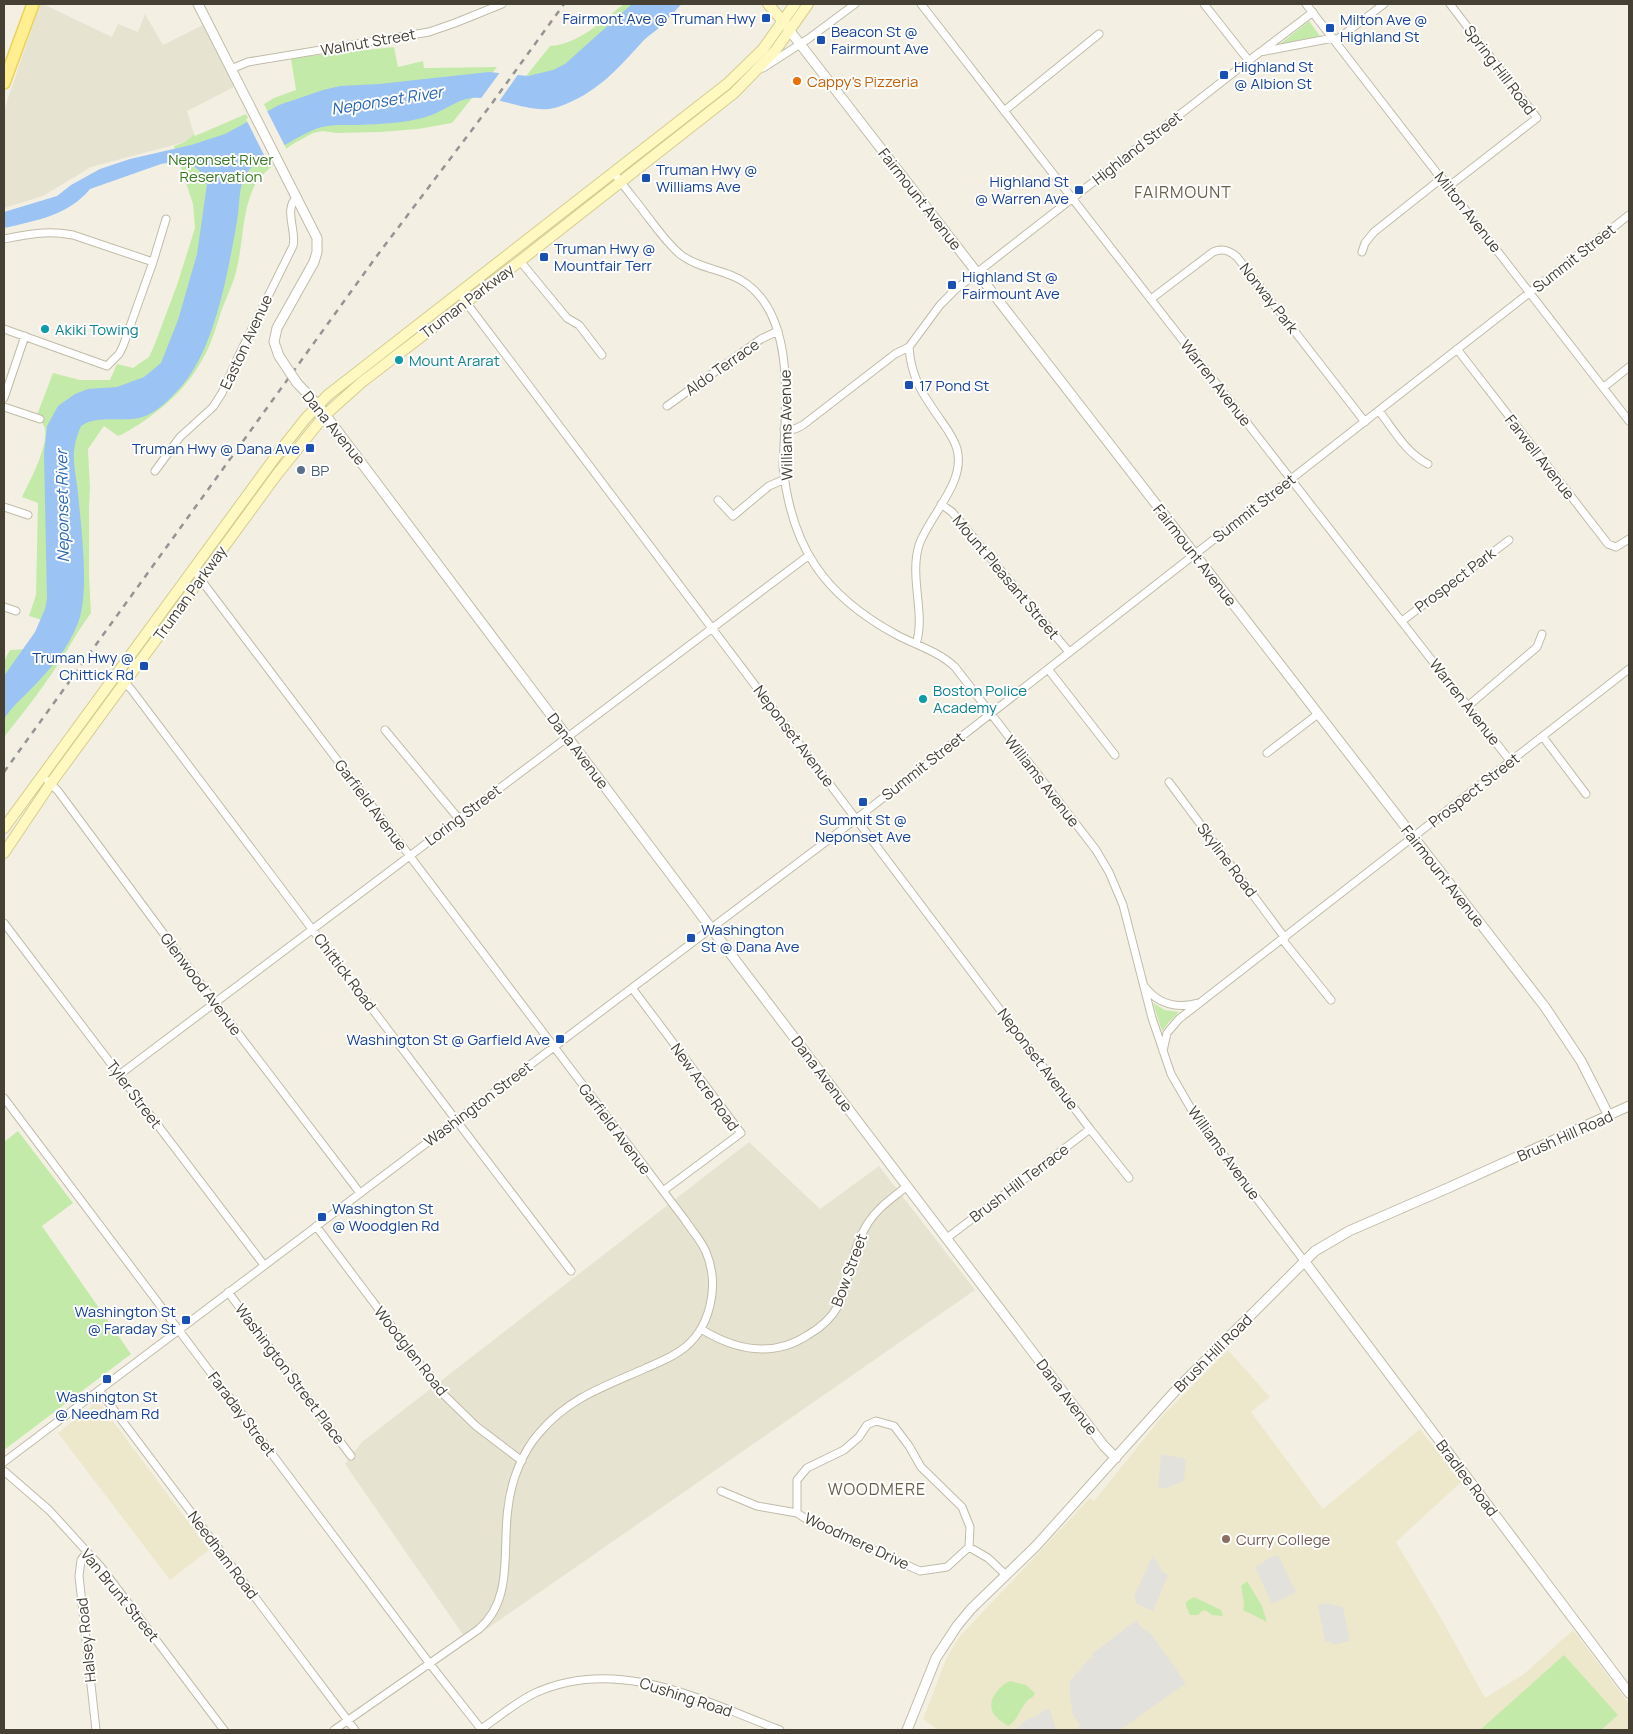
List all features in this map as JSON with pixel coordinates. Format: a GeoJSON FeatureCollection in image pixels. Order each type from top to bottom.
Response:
{"type":"FeatureCollection","features":[{"type":"Feature","properties":{"kind":"main road","name":"Fairmount Avenue"},"geometry":{"type":"LineString","coordinates":[[768,4],[790,31]]}},
{"type":"Feature","properties":{"kind":"main road","name":"Truman Parkway"},"geometry":{"type":"LineString","coordinates":[[4,853],[51,783],[200,579],[278,473],[325,415],[362,382],[520,261],[727,84],[762,49],[795,4]]}},
{"type":"Feature","properties":{"kind":"main road","name":"Truman Parkway"},"geometry":{"type":"LineString","coordinates":[[4,828],[278,452],[318,405],[373,359],[459,294],[617,177],[722,104],[756,72],[790,31],[808,4]]}},
{"type":"Feature","properties":{"kind":"main road"},"geometry":{"type":"LineString","coordinates":[[4,83],[30,5]]}},
{"type":"Feature","properties":{"kind":"street","name":"Dana Avenue"},"geometry":{"type":"LineString","coordinates":[[198,4],[297,197],[318,243],[312,267],[277,328],[274,342],[279,356],[297,383],[318,405],[711,928],[1104,1446],[1116,1458]]}},
{"type":"Feature","properties":{"kind":"street","name":"Walnut Street"},"geometry":{"type":"LineString","coordinates":[[231,69],[248,62],[429,32],[502,4]]}},
{"type":"Feature","properties":{"kind":"street"},"geometry":{"type":"LineString","coordinates":[[756,72],[801,44],[855,4]]}},
{"type":"Feature","properties":{"kind":"street","name":"Warren Avenue"},"geometry":{"type":"LineString","coordinates":[[921,4],[1511,762]]}},
{"type":"Feature","properties":{"kind":"street"},"geometry":{"type":"LineString","coordinates":[[1204,4],[1249,61]]}},
{"type":"Feature","properties":{"kind":"street","name":"Milton Avenue"},"geometry":{"type":"LineString","coordinates":[[1306,4],[1629,420]]}},
{"type":"Feature","properties":{"kind":"street","name":"Highland Street"},"geometry":{"type":"LineString","coordinates":[[1260,52],[1334,40],[1384,4]]}},
{"type":"Feature","properties":{"kind":"street","name":"Spring Hill Road"},"geometry":{"type":"LineString","coordinates":[[1448,187],[1537,118],[1450,4]]}},
{"type":"Feature","properties":{"kind":"street","name":"Highland Street"},"geometry":{"type":"LineString","coordinates":[[784,429],[795,429],[803,425],[895,354],[909,347],[944,300],[977,272],[1313,12]]}},
{"type":"Feature","properties":{"kind":"street","name":"Fairmount Avenue"},"geometry":{"type":"LineString","coordinates":[[790,31],[1549,1012],[1584,1067],[1608,1116]]}},
{"type":"Feature","properties":{"kind":"street"},"geometry":{"type":"LineString","coordinates":[[1004,111],[1099,34]]}},
{"type":"Feature","properties":{"kind":"street","name":"Williams Avenue"},"geometry":{"type":"LineString","coordinates":[[617,177],[676,250],[695,263],[734,277],[753,289],[767,306],[778,332],[785,368],[785,479],[796,525],[808,556],[827,583],[847,602],[890,631],[938,654],[961,673],[990,714],[1092,844],[1105,864],[1123,905],[1142,982],[1163,1053],[1176,1084],[1202,1126],[1305,1262]]}},
{"type":"Feature","properties":{"kind":"street"},"geometry":{"type":"LineString","coordinates":[[1362,252],[1365,243],[1374,232],[1442,178]]}},
{"type":"Feature","properties":{"kind":"street","name":"Easton Avenue"},"geometry":{"type":"LineString","coordinates":[[155,471],[185,431],[213,407],[222,393],[293,246],[292,208],[293,201],[297,197]]}},
{"type":"Feature","properties":{"kind":"street","name":"Summit Street"},"geometry":{"type":"LineString","coordinates":[[856,819],[1629,215]]}},
{"type":"Feature","properties":{"kind":"street"},"geometry":{"type":"LineString","coordinates":[[4,329],[107,366],[124,346],[166,219]]}},
{"type":"Feature","properties":{"kind":"street"},"geometry":{"type":"LineString","coordinates":[[4,239],[42,232],[62,233],[153,262]]}},
{"type":"Feature","properties":{"kind":"street","name":"Norway Park"},"geometry":{"type":"LineString","coordinates":[[1151,299],[1213,252],[1221,250],[1230,252],[1237,257],[1365,422]]}},
{"type":"Feature","properties":{"kind":"street"},"geometry":{"type":"LineString","coordinates":[[520,261],[567,318],[579,325],[602,355]]}},
{"type":"Feature","properties":{"kind":"street","name":"Neponset Avenue"},"geometry":{"type":"LineString","coordinates":[[459,294],[1090,1129],[1130,1178]]}},
{"type":"Feature","properties":{"kind":"street","name":"Aldo Terrace"},"geometry":{"type":"LineString","coordinates":[[667,406],[761,339],[778,332]]}},
{"type":"Feature","properties":{"kind":"street"},"geometry":{"type":"LineString","coordinates":[[4,398],[25,336]]}},
{"type":"Feature","properties":{"kind":"street"},"geometry":{"type":"LineString","coordinates":[[909,347],[916,383],[950,433],[958,450],[959,462],[958,474],[925,533],[918,550],[916,580],[919,630],[916,644]]}},
{"type":"Feature","properties":{"kind":"street","name":"Farwell Avenue"},"geometry":{"type":"LineString","coordinates":[[1457,349],[1608,544],[1616,547],[1629,539]]}},
{"type":"Feature","properties":{"kind":"street"},"geometry":{"type":"LineString","coordinates":[[1604,387],[1629,367]]}},
{"type":"Feature","properties":{"kind":"street"},"geometry":{"type":"LineString","coordinates":[[4,407],[40,419]]}},
{"type":"Feature","properties":{"kind":"street"},"geometry":{"type":"LineString","coordinates":[[1378,411],[1403,444],[1413,454],[1428,464]]}},
{"type":"Feature","properties":{"kind":"street"},"geometry":{"type":"LineString","coordinates":[[718,500],[733,516],[770,486],[785,479]]}},
{"type":"Feature","properties":{"kind":"street","name":"Mount Pleasant Street"},"geometry":{"type":"LineString","coordinates":[[942,504],[952,512],[1069,652]]}},
{"type":"Feature","properties":{"kind":"street"},"geometry":{"type":"LineString","coordinates":[[4,507],[28,515]]}},
{"type":"Feature","properties":{"kind":"street","name":"Prospect Park"},"geometry":{"type":"LineString","coordinates":[[1402,621],[1508,540]]}},
{"type":"Feature","properties":{"kind":"street","name":"Loring Street"},"geometry":{"type":"LineString","coordinates":[[119,1075],[808,556]]}},
{"type":"Feature","properties":{"kind":"street","name":"Garfield Avenue"},"geometry":{"type":"LineString","coordinates":[[192,571],[410,856],[699,1240],[709,1261],[713,1292],[710,1307],[701,1328],[687,1346],[675,1354],[592,1391],[572,1402],[550,1420],[540,1432],[522,1461],[512,1483],[509,1499],[503,1585],[499,1603],[493,1615],[484,1625],[334,1730]]}},
{"type":"Feature","properties":{"kind":"street"},"geometry":{"type":"LineString","coordinates":[[4,607],[16,611]]}},
{"type":"Feature","properties":{"kind":"street"},"geometry":{"type":"LineString","coordinates":[[1468,706],[1537,647],[1542,634]]}},
{"type":"Feature","properties":{"kind":"street"},"geometry":{"type":"LineString","coordinates":[[1048,669],[1115,755]]}},
{"type":"Feature","properties":{"kind":"street","name":"Prospect Street"},"geometry":{"type":"LineString","coordinates":[[1163,1053],[1165,1038],[1170,1028],[1200,1003],[1629,669]]}},
{"type":"Feature","properties":{"kind":"street","name":"Chittick Road"},"geometry":{"type":"LineString","coordinates":[[117,675],[126,682],[572,1271]]}},
{"type":"Feature","properties":{"kind":"street"},"geometry":{"type":"LineString","coordinates":[[1267,753],[1318,714]]}},
{"type":"Feature","properties":{"kind":"street"},"geometry":{"type":"LineString","coordinates":[[385,730],[459,819]]}},
{"type":"Feature","properties":{"kind":"street"},"geometry":{"type":"LineString","coordinates":[[1543,737],[1586,794]]}},
{"type":"Feature","properties":{"kind":"street","name":"Glenwood Avenue"},"geometry":{"type":"LineString","coordinates":[[42,776],[51,783],[360,1193]]}},
{"type":"Feature","properties":{"kind":"street","name":"Skyline Road"},"geometry":{"type":"LineString","coordinates":[[1169,782],[1283,938],[1331,1000]]}},
{"type":"Feature","properties":{"kind":"street","name":"Washington Street"},"geometry":{"type":"LineString","coordinates":[[4,1462],[856,819]]}},
{"type":"Feature","properties":{"kind":"street","name":"Tyler Street"},"geometry":{"type":"LineString","coordinates":[[4,923],[264,1265]]}},
{"type":"Feature","properties":{"kind":"street"},"geometry":{"type":"LineString","coordinates":[[1142,982],[1153,996],[1164,1002],[1182,1006],[1200,1003]]}},
{"type":"Feature","properties":{"kind":"street","name":"New Acre Road"},"geometry":{"type":"LineString","coordinates":[[632,988],[740,1133],[663,1192]]}},
{"type":"Feature","properties":{"kind":"street","name":"Faraday Street"},"geometry":{"type":"LineString","coordinates":[[4,1098],[481,1729]]}},
{"type":"Feature","properties":{"kind":"street","name":"Brush Hill Road"},"geometry":{"type":"LineString","coordinates":[[907,1730],[932,1665],[945,1642],[971,1609],[1036,1546],[1184,1382],[1320,1248],[1349,1231],[1629,1106]]}},
{"type":"Feature","properties":{"kind":"street","name":"Brush Hill Terrace"},"geometry":{"type":"LineString","coordinates":[[947,1238],[1090,1129]]}},
{"type":"Feature","properties":{"kind":"street","name":"Bow Street"},"geometry":{"type":"LineString","coordinates":[[701,1328],[732,1345],[756,1350],[787,1346],[814,1332],[830,1317],[838,1304],[867,1223],[882,1206],[907,1186]]}},
{"type":"Feature","properties":{"kind":"street","name":"Woodglen Road"},"geometry":{"type":"LineString","coordinates":[[316,1226],[445,1395],[476,1426],[522,1461]]}},
{"type":"Feature","properties":{"kind":"street","name":"Bradlee Road"},"geometry":{"type":"LineString","coordinates":[[1305,1262],[1629,1694]]}},
{"type":"Feature","properties":{"kind":"street","name":"Washington Street Place"},"geometry":{"type":"LineString","coordinates":[[228,1292],[351,1456]]}},
{"type":"Feature","properties":{"kind":"street","name":"Needham Road"},"geometry":{"type":"LineString","coordinates":[[99,1390],[355,1730]]}},
{"type":"Feature","properties":{"kind":"street","name":"Woodmere Drive"},"geometry":{"type":"LineString","coordinates":[[876,1421],[894,1426],[909,1446],[921,1467],[962,1507],[970,1527],[969,1547],[947,1568],[920,1571],[810,1522],[797,1513],[797,1480],[807,1468],[844,1450],[859,1437],[867,1425],[876,1421]]}},
{"type":"Feature","properties":{"kind":"street","name":"Van Brunt Street"},"geometry":{"type":"LineString","coordinates":[[4,1471],[48,1510],[106,1573],[224,1730]]}},
{"type":"Feature","properties":{"kind":"street"},"geometry":{"type":"LineString","coordinates":[[721,1491],[757,1506],[797,1513]]}},
{"type":"Feature","properties":{"kind":"street"},"geometry":{"type":"LineString","coordinates":[[969,1547],[988,1558],[1006,1575]]}},
{"type":"Feature","properties":{"kind":"street","name":"Halsey Road"},"geometry":{"type":"LineString","coordinates":[[86,1552],[81,1560],[79,1576],[96,1730]]}},
{"type":"Feature","properties":{"kind":"street","name":"Cushing Road"},"geometry":{"type":"LineString","coordinates":[[481,1729],[524,1700],[543,1690],[579,1681],[611,1679],[641,1681],[662,1686],[780,1730]]}},
{"type":"Feature","properties":{"kind":"shaded area"},"geometry":{"type":"Polygon","coordinates":[[[40,4],[112,37],[118,24],[138,32],[145,14],[163,45],[203,25],[234,87],[187,111],[194,134],[185,142],[91,167],[43,196],[4,208],[4,110],[40,4]]]}},
{"type":"Feature","properties":{"kind":"shaded area"},"geometry":{"type":"Polygon","coordinates":[[[749,1142],[820,1209],[879,1166],[975,1290],[468,1642],[345,1464],[362,1442],[749,1142]]]}},
{"type":"Feature","properties":{"kind":"shaded area","name":"Curry College"},"geometry":{"type":"Polygon","coordinates":[[[1228,1350],[1270,1397],[1251,1412],[1323,1509],[1420,1429],[1461,1482],[1396,1542],[1485,1698],[1524,1674],[1573,1630],[1629,1704],[1629,1730],[938,1730],[923,1719],[946,1659],[960,1636],[1090,1498],[1094,1501],[1164,1414],[1228,1350]]]}},
{"type":"Feature","properties":{"kind":"shaded area"},"geometry":{"type":"Polygon","coordinates":[[[95,1403],[101,1405],[209,1550],[170,1580],[58,1433],[95,1403]]]}},
{"type":"Feature","properties":{"kind":"shaded area"},"geometry":{"type":"Polygon","coordinates":[[[1161,1454],[1186,1459],[1184,1481],[1163,1489],[1158,1487],[1161,1454]]]}},
{"type":"Feature","properties":{"kind":"shaded area"},"geometry":{"type":"Polygon","coordinates":[[[1153,1555],[1162,1572],[1168,1575],[1153,1611],[1137,1604],[1134,1596],[1153,1555]]]}},
{"type":"Feature","properties":{"kind":"shaded area"},"geometry":{"type":"Polygon","coordinates":[[[1278,1555],[1296,1592],[1272,1604],[1255,1567],[1278,1555]]]}},
{"type":"Feature","properties":{"kind":"shaded area"},"geometry":{"type":"Polygon","coordinates":[[[1325,1603],[1343,1607],[1350,1641],[1332,1645],[1331,1641],[1325,1642],[1318,1605],[1325,1603]]]}},
{"type":"Feature","properties":{"kind":"shaded area"},"geometry":{"type":"Polygon","coordinates":[[[1136,1620],[1141,1627],[1151,1634],[1186,1683],[1120,1730],[1079,1730],[1080,1725],[1071,1711],[1073,1708],[1070,1702],[1070,1681],[1087,1661],[1093,1657],[1092,1654],[1136,1620]]]}},
{"type":"Feature","properties":{"kind":"shaded area"},"geometry":{"type":"Polygon","coordinates":[[[1050,1709],[1056,1730],[1014,1730],[1028,1719],[1035,1717],[1044,1710],[1050,1709]]]}},
{"type":"Feature","properties":{"kind":"green space"},"geometry":{"type":"Polygon","coordinates":[[[624,4],[658,4],[604,56],[515,90],[550,46],[571,41],[590,31],[624,4]]]}},
{"type":"Feature","properties":{"kind":"green space"},"geometry":{"type":"Polygon","coordinates":[[[1309,21],[1320,36],[1280,44],[1309,21]]]}},
{"type":"Feature","properties":{"kind":"green space","name":"Neponset River Reservation"},"geometry":{"type":"Polygon","coordinates":[[[394,47],[398,67],[423,61],[424,68],[497,67],[452,123],[418,129],[381,132],[336,133],[323,131],[313,133],[286,149],[264,104],[296,90],[291,59],[394,47]]]}},
{"type":"Feature","properties":{"kind":"green space","name":"Neponset River Reservation"},"geometry":{"type":"Polygon","coordinates":[[[246,114],[273,166],[259,179],[250,198],[235,275],[205,356],[185,385],[155,413],[118,436],[104,426],[88,449],[91,613],[44,685],[4,737],[4,661],[10,650],[28,649],[46,621],[29,616],[36,595],[38,503],[22,497],[38,464],[44,445],[45,429],[37,415],[53,373],[80,380],[110,380],[117,364],[133,368],[149,357],[177,285],[195,228],[193,204],[174,146],[185,142],[194,134],[195,136],[246,114]]]}},
{"type":"Feature","properties":{"kind":"green space"},"geometry":{"type":"Polygon","coordinates":[[[1153,1003],[1165,1010],[1179,1012],[1162,1031],[1153,1003]]]}},
{"type":"Feature","properties":{"kind":"green space"},"geometry":{"type":"Polygon","coordinates":[[[18,1131],[73,1203],[42,1226],[131,1354],[4,1450],[4,1142],[18,1131]]]}},
{"type":"Feature","properties":{"kind":"green space"},"geometry":{"type":"Polygon","coordinates":[[[1247,1581],[1262,1606],[1267,1622],[1243,1610],[1244,1603],[1241,1586],[1247,1581]]]}},
{"type":"Feature","properties":{"kind":"green space"},"geometry":{"type":"Polygon","coordinates":[[[1194,1597],[1221,1610],[1223,1616],[1212,1615],[1205,1610],[1198,1615],[1190,1615],[1186,1602],[1194,1597]]]}},
{"type":"Feature","properties":{"kind":"green space"},"geometry":{"type":"Polygon","coordinates":[[[1564,1655],[1618,1715],[1601,1730],[1480,1730],[1564,1655]]]}},
{"type":"Feature","properties":{"kind":"green space"},"geometry":{"type":"Polygon","coordinates":[[[1010,1681],[1026,1685],[1035,1693],[1026,1702],[1014,1722],[1008,1726],[994,1715],[991,1706],[996,1693],[1010,1681]]]}},
{"type":"Feature","properties":{"kind":"water","name":"Neponset River"},"geometry":{"type":"Polygon","coordinates":[[[632,4],[682,4],[605,80],[572,102],[548,109],[537,109],[493,99],[472,98],[461,101],[432,115],[410,121],[323,127],[290,142],[263,158],[251,168],[241,186],[238,215],[218,310],[202,354],[191,373],[171,398],[150,414],[132,419],[94,421],[81,426],[75,444],[74,459],[84,559],[82,610],[74,633],[63,651],[44,676],[4,719],[4,676],[35,632],[45,609],[47,599],[44,454],[47,426],[58,406],[75,394],[88,389],[117,387],[144,377],[161,363],[178,320],[197,254],[207,184],[199,171],[189,164],[176,162],[161,164],[90,189],[72,205],[51,216],[4,228],[4,212],[57,196],[71,185],[100,169],[130,159],[191,145],[225,134],[279,105],[323,90],[340,86],[379,84],[489,72],[528,76],[553,70],[565,64],[632,4]]]}},
{"type":"Feature","properties":{"kind":"pier"},"geometry":{"type":"Polygon","coordinates":[[[501,71],[519,73],[498,103],[479,101],[501,71]]]}},
{"type":"Feature","properties":{"kind":"pier"},"geometry":{"type":"Polygon","coordinates":[[[266,109],[286,148],[266,159],[246,119],[266,109]]]}},
{"type":"Feature","properties":{"kind":"railway"},"geometry":{"type":"LineString","coordinates":[[4,772],[376,257],[564,4]]}},
{"type":"Feature","properties":{"kind":"place","name":"Fairmont Ave @ Truman Hwy"},"geometry":{"type":"Point","coordinates":[766,18]}},
{"type":"Feature","properties":{"kind":"place","name":"Milton Ave @ Highland St"},"geometry":{"type":"Point","coordinates":[1330,28]}},
{"type":"Feature","properties":{"kind":"place","name":"Beacon St @ Fairmount Ave"},"geometry":{"type":"Point","coordinates":[821,40]}},
{"type":"Feature","properties":{"kind":"place","name":"Highland St @ Albion St"},"geometry":{"type":"Point","coordinates":[1224,75]}},
{"type":"Feature","properties":{"kind":"place","name":"Cappy's Pizzeria"},"geometry":{"type":"Point","coordinates":[797,81]}},
{"type":"Feature","properties":{"kind":"place","name":"Truman Hwy @ Williams Ave"},"geometry":{"type":"Point","coordinates":[646,178]}},
{"type":"Feature","properties":{"kind":"place","name":"Highland St @ Warren Ave"},"geometry":{"type":"Point","coordinates":[1079,190]}},
{"type":"Feature","properties":{"kind":"place","name":"Truman Hwy @ Mountfair Terr"},"geometry":{"type":"Point","coordinates":[544,257]}},
{"type":"Feature","properties":{"kind":"place","name":"Highland St @ Fairmount Ave"},"geometry":{"type":"Point","coordinates":[952,285]}},
{"type":"Feature","properties":{"kind":"place","name":"Akiki Towing"},"geometry":{"type":"Point","coordinates":[45,329]}},
{"type":"Feature","properties":{"kind":"place","name":"Mount Ararat"},"geometry":{"type":"Point","coordinates":[399,360]}},
{"type":"Feature","properties":{"kind":"place","name":"17 Pond St"},"geometry":{"type":"Point","coordinates":[909,385]}},
{"type":"Feature","properties":{"kind":"place","name":"Truman Hwy @ Dana Ave"},"geometry":{"type":"Point","coordinates":[310,448]}},
{"type":"Feature","properties":{"kind":"place","name":"BP"},"geometry":{"type":"Point","coordinates":[301,470]}},
{"type":"Feature","properties":{"kind":"place","name":"Truman Hwy @ Chittick Rd"},"geometry":{"type":"Point","coordinates":[144,666]}},
{"type":"Feature","properties":{"kind":"place","name":"Boston Police Academy"},"geometry":{"type":"Point","coordinates":[923,699]}},
{"type":"Feature","properties":{"kind":"place","name":"Summit St @ Neponset Ave"},"geometry":{"type":"Point","coordinates":[863,802]}},
{"type":"Feature","properties":{"kind":"place","name":"Washington St @ Dana Ave"},"geometry":{"type":"Point","coordinates":[691,938]}},
{"type":"Feature","properties":{"kind":"place","name":"Washington St @ Garfield Ave"},"geometry":{"type":"Point","coordinates":[560,1039]}},
{"type":"Feature","properties":{"kind":"place","name":"Washington St @ Woodglen Rd"},"geometry":{"type":"Point","coordinates":[322,1217]}},
{"type":"Feature","properties":{"kind":"place","name":"Washington St @ Faraday St"},"geometry":{"type":"Point","coordinates":[186,1320]}},
{"type":"Feature","properties":{"kind":"place","name":"Washington St @ Needham Rd"},"geometry":{"type":"Point","coordinates":[107,1379]}},
{"type":"Feature","properties":{"kind":"place","name":"Curry College"},"geometry":{"type":"Point","coordinates":[1226,1539]}},
{"type":"Feature","properties":{"kind":"district","name":"FAIRMOUNT"},"geometry":{"type":"Point","coordinates":[1183,192]}},
{"type":"Feature","properties":{"kind":"district","name":"WOODMERE"},"geometry":{"type":"Point","coordinates":[877,1489]}}]}
